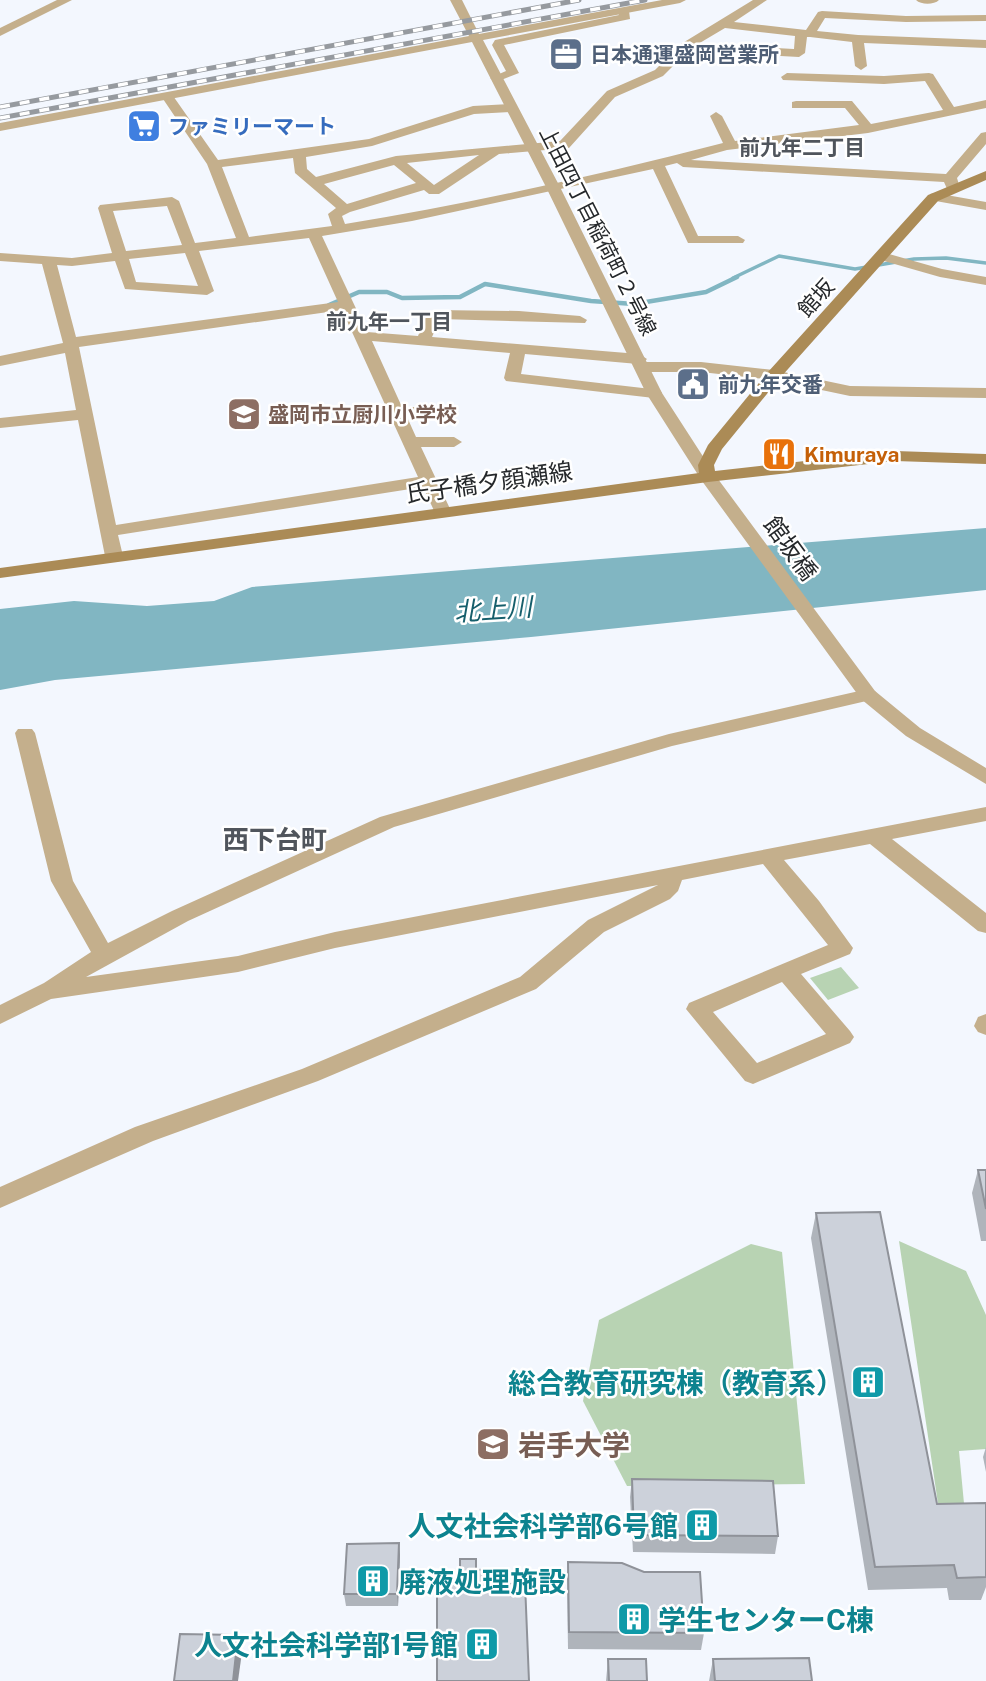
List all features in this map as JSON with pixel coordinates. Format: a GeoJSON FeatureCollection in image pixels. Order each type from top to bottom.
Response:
{"type":"FeatureCollection","features":[{"type":"Feature","properties":{"kind":"main road","name":"館坂"},"geometry":{"type":"LineString","coordinates":[[708,477],[706,465],[714,448],[774,375],[935,197],[951,183],[983,178]]}},
{"type":"Feature","properties":{"kind":"main road","name":"氏子橋夕顔瀬線"},"geometry":{"type":"LineString","coordinates":[[0,573],[708,477],[895,456],[986,459]]}},
{"type":"Feature","properties":{"kind":"street"},"geometry":{"type":"LineString","coordinates":[[17,25],[31,0]]}},
{"type":"Feature","properties":{"kind":"street"},"geometry":{"type":"LineString","coordinates":[[0,33],[66,0]]}},
{"type":"Feature","properties":{"kind":"street"},"geometry":{"type":"LineString","coordinates":[[0,127],[680,0]]}},
{"type":"Feature","properties":{"kind":"street"},"geometry":{"type":"LineString","coordinates":[[314,181],[396,160],[564,145],[586,117],[611,94],[659,73],[685,47],[761,0]]}},
{"type":"Feature","properties":{"kind":"street"},"geometry":{"type":"LineString","coordinates":[[862,0],[865,16]]}},
{"type":"Feature","properties":{"kind":"street"},"geometry":{"type":"LineString","coordinates":[[922,0],[933,0]]}},
{"type":"Feature","properties":{"kind":"street","name":"上田四丁目稲荷町２号線"},"geometry":{"type":"LineString","coordinates":[[457,3],[553,187],[654,393],[708,477]]}},
{"type":"Feature","properties":{"kind":"street"},"geometry":{"type":"LineString","coordinates":[[496,78],[513,73],[498,45],[499,42],[626,17],[623,11]]}},
{"type":"Feature","properties":{"kind":"street"},"geometry":{"type":"LineString","coordinates":[[685,47],[799,53],[805,35],[822,14],[986,18]]}},
{"type":"Feature","properties":{"kind":"street"},"geometry":{"type":"LineString","coordinates":[[723,24],[858,39],[884,47],[986,44]]}},
{"type":"Feature","properties":{"kind":"street"},"geometry":{"type":"LineString","coordinates":[[858,39],[861,66]]}},
{"type":"Feature","properties":{"kind":"street"},"geometry":{"type":"LineString","coordinates":[[786,77],[884,80],[929,77],[951,113]]}},
{"type":"Feature","properties":{"kind":"street"},"geometry":{"type":"LineString","coordinates":[[167,96],[214,164],[244,241]]}},
{"type":"Feature","properties":{"kind":"street"},"geometry":{"type":"LineString","coordinates":[[796,105],[848,104],[868,129]]}},
{"type":"Feature","properties":{"kind":"street"},"geometry":{"type":"LineString","coordinates":[[0,257],[34,258],[49,262],[340,229],[412,217],[553,187],[732,145],[868,129],[986,104]]}},
{"type":"Feature","properties":{"kind":"street"},"geometry":{"type":"LineString","coordinates":[[214,164],[372,142],[473,110],[511,108]]}},
{"type":"Feature","properties":{"kind":"street"},"geometry":{"type":"LineString","coordinates":[[716,116],[732,145]]}},
{"type":"Feature","properties":{"kind":"street"},"geometry":{"type":"LineString","coordinates":[[662,163],[951,183],[986,136]]}},
{"type":"Feature","properties":{"kind":"street"},"geometry":{"type":"LineString","coordinates":[[396,160],[434,191],[496,150]]}},
{"type":"Feature","properties":{"kind":"street"},"geometry":{"type":"LineString","coordinates":[[299,154],[300,170],[345,209]]}},
{"type":"Feature","properties":{"kind":"street"},"geometry":{"type":"LineString","coordinates":[[662,163],[692,240],[738,240]]}},
{"type":"Feature","properties":{"kind":"street"},"geometry":{"type":"LineString","coordinates":[[340,229],[335,214],[428,184]]}},
{"type":"Feature","properties":{"kind":"street"},"geometry":{"type":"LineString","coordinates":[[935,197],[986,206]]}},
{"type":"Feature","properties":{"kind":"street"},"geometry":{"type":"LineString","coordinates":[[172,201],[207,291],[130,286],[120,256],[105,208],[172,201]]}},
{"type":"Feature","properties":{"kind":"street"},"geometry":{"type":"LineString","coordinates":[[314,233],[443,513]]}},
{"type":"Feature","properties":{"kind":"street"},"geometry":{"type":"LineString","coordinates":[[49,262],[71,345],[114,556]]}},
{"type":"Feature","properties":{"kind":"street"},"geometry":{"type":"LineString","coordinates":[[876,262],[986,281]]}},
{"type":"Feature","properties":{"kind":"street"},"geometry":{"type":"LineString","coordinates":[[0,361],[58,351],[82,340],[347,305]]}},
{"type":"Feature","properties":{"kind":"street"},"geometry":{"type":"LineString","coordinates":[[423,342],[434,314],[519,315],[580,320]]}},
{"type":"Feature","properties":{"kind":"street"},"geometry":{"type":"LineString","coordinates":[[361,336],[774,375],[850,391],[986,393]]}},
{"type":"Feature","properties":{"kind":"street"},"geometry":{"type":"LineString","coordinates":[[519,349],[512,378],[654,393]]}},
{"type":"Feature","properties":{"kind":"street"},"geometry":{"type":"LineString","coordinates":[[396,412],[448,412]]}},
{"type":"Feature","properties":{"kind":"street"},"geometry":{"type":"LineString","coordinates":[[0,423],[86,414]]}},
{"type":"Feature","properties":{"kind":"street"},"geometry":{"type":"LineString","coordinates":[[410,442],[453,442]]}},
{"type":"Feature","properties":{"kind":"street","name":"館坂橋"},"geometry":{"type":"LineString","coordinates":[[708,477],[868,695],[913,732],[986,777]]}},
{"type":"Feature","properties":{"kind":"street"},"geometry":{"type":"LineString","coordinates":[[109,531],[428,481]]}},
{"type":"Feature","properties":{"kind":"street"},"geometry":{"type":"LineString","coordinates":[[0,1015],[46,991],[104,955],[180,916],[387,822],[669,740],[868,695]]}},
{"type":"Feature","properties":{"kind":"street"},"geometry":{"type":"LineString","coordinates":[[25,733],[62,881],[104,955]]}},
{"type":"Feature","properties":{"kind":"street"},"geometry":{"type":"LineString","coordinates":[[46,991],[238,964],[335,940],[986,814]]}},
{"type":"Feature","properties":{"kind":"street"},"geometry":{"type":"LineString","coordinates":[[874,836],[986,925]]}},
{"type":"Feature","properties":{"kind":"street"},"geometry":{"type":"LineString","coordinates":[[768,856],[811,906],[842,948],[697,1009],[753,1075],[842,1037],[786,972]]}},
{"type":"Feature","properties":{"kind":"street"},"geometry":{"type":"LineString","coordinates":[[0,1198],[144,1133],[310,1076],[528,984],[596,926],[662,894],[670,886],[673,875]]}},
{"type":"Feature","properties":{"kind":"green space"},"geometry":{"type":"Polygon","coordinates":[[[841,967],[859,988],[828,1000],[810,978],[841,967]]]}},
{"type":"Feature","properties":{"kind":"green space"},"geometry":{"type":"Polygon","coordinates":[[[899,1241],[966,1271],[986,1315],[986,1449],[959,1451],[965,1514],[940,1517],[899,1241]]]}},
{"type":"Feature","properties":{"kind":"green space"},"geometry":{"type":"Polygon","coordinates":[[[751,1244],[782,1252],[805,1484],[627,1486],[583,1401],[599,1320],[751,1244]]]}},
{"type":"Feature","properties":{"kind":"water","name":"北上川"},"geometry":{"type":"Polygon","coordinates":[[[986,528],[986,590],[531,637],[55,680],[0,690],[0,609],[74,601],[147,606],[214,601],[252,587],[986,528]]]}},
{"type":"Feature","properties":{"kind":"building"},"geometry":{"type":"Polygon","coordinates":[[[978,1170],[986,1170],[986,1209],[978,1170]]]}},
{"type":"Feature","properties":{"kind":"building","name":"総合教育研究棟（教育系）"},"geometry":{"type":"Polygon","coordinates":[[[880,1212],[937,1504],[986,1503],[986,1577],[957,1578],[954,1565],[875,1567],[816,1213],[880,1212]]]}},
{"type":"Feature","properties":{"kind":"building","name":"人文社会科学部6号館"},"geometry":{"type":"Polygon","coordinates":[[[632,1479],[773,1481],[778,1536],[634,1535],[632,1479]]]}},
{"type":"Feature","properties":{"kind":"building","name":"廃液処理施設"},"geometry":{"type":"Polygon","coordinates":[[[399,1543],[397,1594],[344,1594],[347,1544],[399,1543]]]}},
{"type":"Feature","properties":{"kind":"building","name":"人文社会科学部1号館"},"geometry":{"type":"Polygon","coordinates":[[[460,1559],[476,1559],[476,1570],[506,1569],[506,1584],[525,1583],[529,1681],[437,1681],[437,1579],[460,1578],[460,1559]]]}},
{"type":"Feature","properties":{"kind":"building","name":"学生センターC棟"},"geometry":{"type":"Polygon","coordinates":[[[568,1562],[622,1563],[644,1572],[700,1572],[704,1633],[569,1632],[568,1562]]]}},
{"type":"Feature","properties":{"kind":"building"},"geometry":{"type":"Polygon","coordinates":[[[180,1634],[238,1635],[233,1681],[174,1681],[180,1634]]]}},
{"type":"Feature","properties":{"kind":"building"},"geometry":{"type":"Polygon","coordinates":[[[809,1658],[812,1681],[715,1681],[713,1659],[809,1658]]]}},
{"type":"Feature","properties":{"kind":"building"},"geometry":{"type":"Polygon","coordinates":[[[608,1659],[646,1659],[647,1681],[609,1681],[608,1659]]]}},
{"type":"Feature","properties":{"kind":"waterway"},"geometry":{"type":"LineString","coordinates":[[733,278],[779,256],[855,269],[914,259],[946,258],[986,263]]}},
{"type":"Feature","properties":{"kind":"waterway"},"geometry":{"type":"LineString","coordinates":[[329,305],[359,292],[387,292],[402,298],[460,297],[485,284],[591,301],[634,304],[706,292],[737,277]]}},
{"type":"Feature","properties":{"kind":"railway"},"geometry":{"type":"LineString","coordinates":[[0,107],[579,0]]}},
{"type":"Feature","properties":{"kind":"railway"},"geometry":{"type":"LineString","coordinates":[[0,118],[645,0]]}},
{"type":"Feature","properties":{"kind":"place","name":"日本通運盛岡営業所"},"geometry":{"type":"Point","coordinates":[566,54]}},
{"type":"Feature","properties":{"kind":"place","name":"ファミリーマート"},"geometry":{"type":"Point","coordinates":[144,126]}},
{"type":"Feature","properties":{"kind":"place","name":"前九年交番"},"geometry":{"type":"Point","coordinates":[693,384]}},
{"type":"Feature","properties":{"kind":"place","name":"盛岡市立厨川小学校"},"geometry":{"type":"Point","coordinates":[244,414]}},
{"type":"Feature","properties":{"kind":"place","name":"Kimuraya"},"geometry":{"type":"Point","coordinates":[779,454]}},
{"type":"Feature","properties":{"kind":"place","name":"総合教育研究棟（教育系）"},"geometry":{"type":"Point","coordinates":[868,1382]}},
{"type":"Feature","properties":{"kind":"place","name":"岩手大学"},"geometry":{"type":"Point","coordinates":[493,1444]}},
{"type":"Feature","properties":{"kind":"place","name":"人文社会科学部6号館"},"geometry":{"type":"Point","coordinates":[702,1525]}},
{"type":"Feature","properties":{"kind":"place","name":"廃液処理施設"},"geometry":{"type":"Point","coordinates":[373,1581]}},
{"type":"Feature","properties":{"kind":"place","name":"学生センターC棟"},"geometry":{"type":"Point","coordinates":[634,1619]}},
{"type":"Feature","properties":{"kind":"place","name":"人文社会科学部1号館"},"geometry":{"type":"Point","coordinates":[482,1644]}},
{"type":"Feature","properties":{"kind":"district","name":"前九年二丁目"},"geometry":{"type":"Point","coordinates":[802,147]}},
{"type":"Feature","properties":{"kind":"district","name":"前九年一丁目"},"geometry":{"type":"Point","coordinates":[389,321]}},
{"type":"Feature","properties":{"kind":"district","name":"西下台町"},"geometry":{"type":"Point","coordinates":[275,839]}}]}
